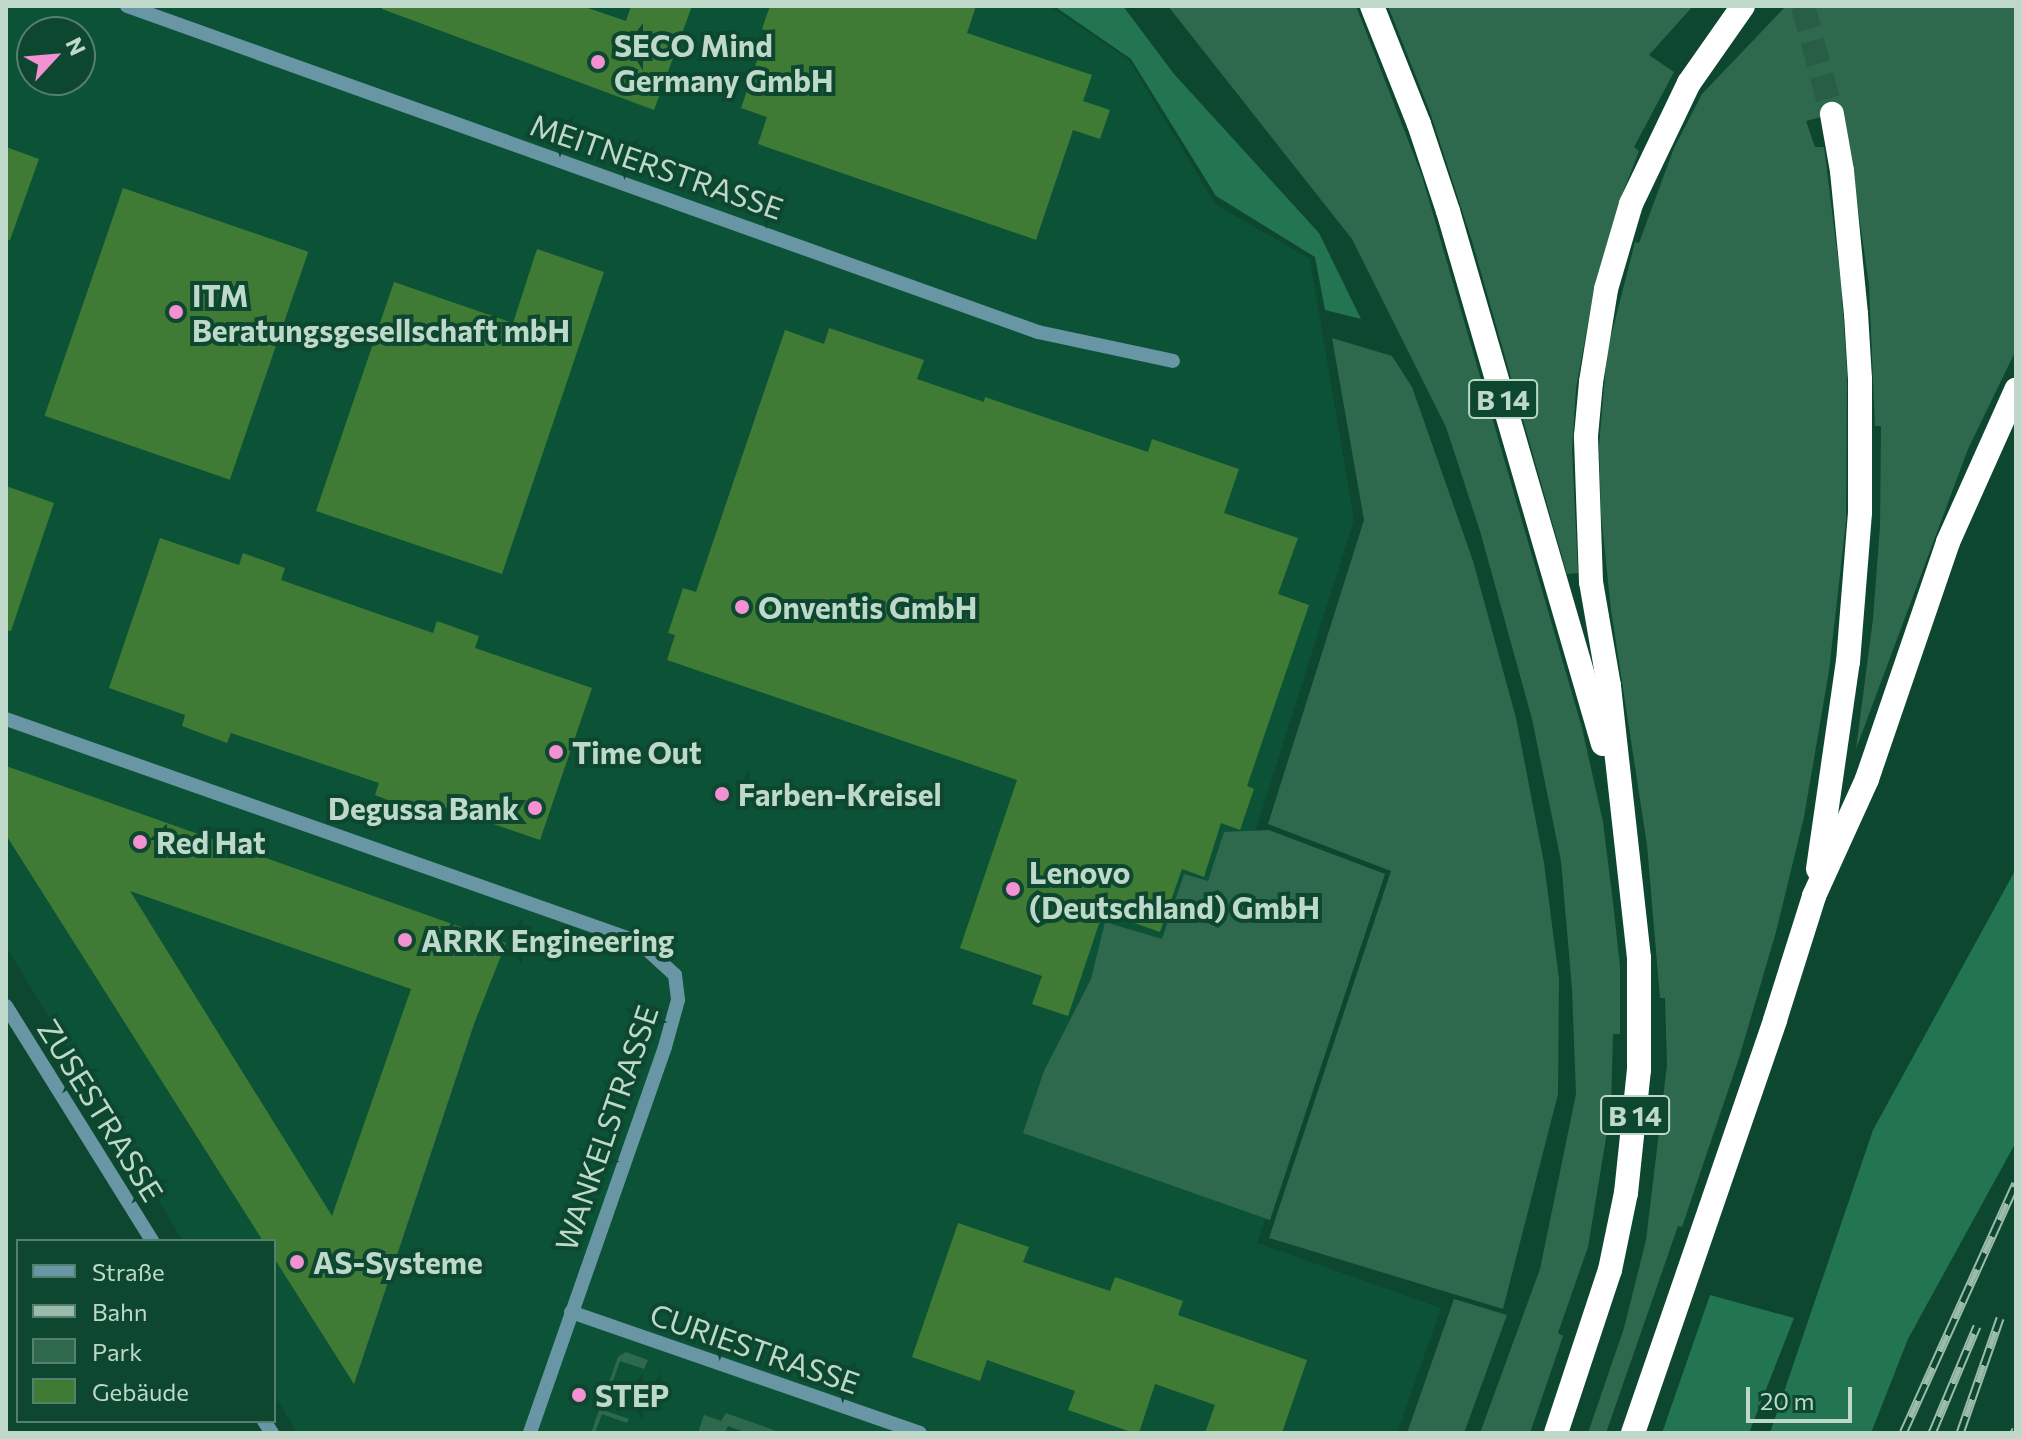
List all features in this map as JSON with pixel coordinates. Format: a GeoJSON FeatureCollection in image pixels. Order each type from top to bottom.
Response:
{"type":"FeatureCollection","features":[{"type":"Feature","properties":{"kind":"highway","name":"B 14"},"geometry":{"type":"LineString","coordinates":[[1372,6],[1419,124],[1448,211],[1618,797]]}},
{"type":"Feature","properties":{"kind":"highway","name":"B 14"},"geometry":{"type":"LineString","coordinates":[[1556,1433],[1610,1270],[1626,1193],[1639,1070],[1639,958],[1618,797],[1609,686],[1591,582],[1586,436],[1591,382],[1606,289],[1631,204],[1689,83],[1743,6]]}},
{"type":"Feature","properties":{"kind":"highway"},"geometry":{"type":"LineString","coordinates":[[1814,896],[1848,662],[1860,512],[1860,379],[1856,314],[1842,171],[1832,114]]}},
{"type":"Feature","properties":{"kind":"highway"},"geometry":{"type":"LineString","coordinates":[[1633,1433],[1775,1020],[1814,896],[1867,779],[1948,542],[2016,390]]}},
{"type":"Feature","properties":{"kind":"street","name":"MEITNERSTRASSE"},"geometry":{"type":"LineString","coordinates":[[127,6],[1038,332],[1173,361]]}},
{"type":"Feature","properties":{"kind":"street","name":"WANKELSTRASSE"},"geometry":{"type":"LineString","coordinates":[[6,719],[639,942],[675,975],[678,1000],[665,1047],[530,1433]]}},
{"type":"Feature","properties":{"kind":"street","name":"ZUSESTRASSE"},"geometry":{"type":"LineString","coordinates":[[6,1006],[151,1239]]}},
{"type":"Feature","properties":{"kind":"street","name":"CURIESTRASSE"},"geometry":{"type":"LineString","coordinates":[[571,1312],[920,1433]]}},
{"type":"Feature","properties":{"kind":"shaded area","name":"STEP"},"geometry":{"type":"Polygon","coordinates":[[[6,6],[1050,6],[1129,60],[1215,204],[1310,259],[1354,520],[1255,832],[1379,876],[1257,1243],[1441,1308],[1397,1433],[297,1433],[276,1397],[276,1239],[182,1239],[6,946],[6,6]]]}},
{"type":"Feature","properties":{"kind":"shaded area"},"geometry":{"type":"Polygon","coordinates":[[[1054,6],[1123,6],[1174,74],[1319,233],[1361,319],[1325,310],[1315,257],[1216,196],[1131,59],[1054,6]]]}},
{"type":"Feature","properties":{"kind":"shaded area"},"geometry":{"type":"Polygon","coordinates":[[[2016,869],[2016,1142],[1908,1339],[1871,1433],[1770,1433],[1873,1130],[2016,869]]]}},
{"type":"Feature","properties":{"kind":"shaded area"},"geometry":{"type":"Polygon","coordinates":[[[1710,1295],[1794,1318],[1749,1433],[1662,1433],[1710,1295]]]}},
{"type":"Feature","properties":{"kind":"green space"},"geometry":{"type":"Polygon","coordinates":[[[1168,6],[1356,6],[1422,176],[1582,728],[1603,822],[1620,966],[1620,1034],[1613,1034],[1611,1108],[1588,1247],[1558,1333],[1563,1336],[1530,1433],[1480,1433],[1540,1269],[1576,1094],[1572,989],[1561,861],[1532,719],[1480,531],[1446,427],[1352,239],[1168,6]]]}},
{"type":"Feature","properties":{"kind":"green space"},"geometry":{"type":"Polygon","coordinates":[[[1388,6],[1693,6],[1649,55],[1674,72],[1634,147],[1639,151],[1620,200],[1596,280],[1576,388],[1572,450],[1578,573],[1567,574],[1472,241],[1430,112],[1388,6]]]}},
{"type":"Feature","properties":{"kind":"green space"},"geometry":{"type":"Polygon","coordinates":[[[1786,6],[2016,6],[2016,350],[1968,449],[1856,749],[1873,619],[1880,526],[1881,426],[1875,426],[1869,285],[1844,111],[1806,121],[1815,147],[1824,147],[1841,283],[1847,373],[1846,521],[1829,671],[1804,817],[1776,932],[1739,1058],[1682,1227],[1678,1226],[1606,1433],[1588,1433],[1624,1328],[1646,1240],[1667,1065],[1665,998],[1660,998],[1647,845],[1611,610],[1601,514],[1599,446],[1607,352],[1635,242],[1639,243],[1674,148],[1702,94],[1786,6]]]}},
{"type":"Feature","properties":{"kind":"green space"},"geometry":{"type":"Polygon","coordinates":[[[1332,338],[1392,356],[1412,387],[1473,561],[1516,718],[1544,863],[1559,979],[1558,1094],[1503,1309],[1269,1238],[1391,871],[1268,824],[1364,520],[1332,338]]]}},
{"type":"Feature","properties":{"kind":"green space"},"geometry":{"type":"Polygon","coordinates":[[[1269,830],[1385,874],[1270,1220],[1023,1133],[1044,1071],[1091,979],[1105,922],[1162,939],[1184,874],[1208,881],[1224,832],[1269,830]]]}},
{"type":"Feature","properties":{"kind":"green space"},"geometry":{"type":"Polygon","coordinates":[[[1454,1299],[1507,1315],[1464,1433],[1407,1433],[1454,1299]]]}},
{"type":"Feature","properties":{"kind":"green space"},"geometry":{"type":"Polygon","coordinates":[[[626,1352],[648,1360],[644,1369],[620,1361],[603,1410],[629,1419],[627,1423],[602,1414],[595,1433],[591,1433],[618,1357],[626,1352]]]}},
{"type":"Feature","properties":{"kind":"green space"},"geometry":{"type":"Polygon","coordinates":[[[726,1413],[782,1433],[747,1433],[728,1426],[725,1433],[698,1433],[704,1415],[721,1421],[726,1413]]]}},
{"type":"Feature","properties":{"kind":"building","name":"SECO Mind Germany GmbH"},"geometry":{"type":"Polygon","coordinates":[[[382,6],[582,6],[626,21],[631,6],[692,6],[654,110],[382,9],[382,6]]]}},
{"type":"Feature","properties":{"kind":"building"},"geometry":{"type":"Polygon","coordinates":[[[770,6],[976,6],[967,33],[1092,75],[1083,101],[1110,110],[1100,139],[1073,130],[1036,240],[758,144],[767,117],[741,108],[767,31],[762,29],[770,6]]]}},
{"type":"Feature","properties":{"kind":"building"},"geometry":{"type":"Polygon","coordinates":[[[6,147],[39,159],[10,240],[6,240],[6,147]]]}},
{"type":"Feature","properties":{"kind":"building"},"geometry":{"type":"Polygon","coordinates":[[[123,188],[308,252],[230,480],[45,416],[123,188]]]}},
{"type":"Feature","properties":{"kind":"building"},"geometry":{"type":"Polygon","coordinates":[[[537,249],[604,272],[502,574],[316,511],[394,282],[513,323],[537,249]]]}},
{"type":"Feature","properties":{"kind":"building"},"geometry":{"type":"Polygon","coordinates":[[[829,328],[924,360],[917,379],[984,402],[985,397],[1148,452],[1152,439],[1239,469],[1224,513],[1298,538],[1278,594],[1309,605],[1247,786],[1254,789],[1240,830],[1221,823],[1204,877],[1182,869],[1160,932],[1103,912],[1068,1016],[1032,1004],[1042,976],[960,948],[1017,780],[667,660],[675,635],[668,633],[683,588],[696,592],[785,330],[824,344],[829,328]]]}},
{"type":"Feature","properties":{"kind":"building"},"geometry":{"type":"Polygon","coordinates":[[[6,486],[54,503],[11,631],[6,630],[6,486]]]}},
{"type":"Feature","properties":{"kind":"building"},"geometry":{"type":"Polygon","coordinates":[[[160,538],[239,565],[243,553],[285,568],[281,580],[433,633],[437,621],[479,636],[475,648],[592,688],[540,840],[424,800],[420,811],[398,804],[375,795],[379,783],[231,733],[227,743],[182,726],[185,715],[109,688],[160,538]]]}},
{"type":"Feature","properties":{"kind":"building"},"geometry":{"type":"Polygon","coordinates":[[[6,766],[506,943],[474,1024],[354,1384],[276,1261],[276,1239],[262,1239],[6,835],[6,766]],[[130,891],[332,1216],[411,989],[130,891]]]}},
{"type":"Feature","properties":{"kind":"building"},"geometry":{"type":"Polygon","coordinates":[[[958,1223],[1029,1247],[1023,1262],[1110,1291],[1115,1277],[1183,1301],[1178,1315],[1307,1360],[1282,1433],[1205,1433],[1215,1405],[1155,1384],[1139,1433],[1134,1433],[1068,1410],[1075,1391],[987,1360],[980,1381],[912,1357],[958,1223]]]}},
{"type":"Feature","properties":{"kind":"tunnel"},"geometry":{"type":"LineString","coordinates":[[1803,6],[1832,114]]}},
{"type":"Feature","properties":{"kind":"railway"},"geometry":{"type":"LineString","coordinates":[[1903,1433],[2016,1183]]}},
{"type":"Feature","properties":{"kind":"railway"},"geometry":{"type":"LineString","coordinates":[[1960,1433],[2000,1318]]}},
{"type":"Feature","properties":{"kind":"railway"},"geometry":{"type":"LineString","coordinates":[[1932,1433],[1977,1326]]}},
{"type":"Feature","properties":{"kind":"railway"},"geometry":{"type":"LineString","coordinates":[[2014,1433],[2016,1429]]}},
{"type":"Feature","properties":{"kind":"place","name":"SECO Mind Germany GmbH"},"geometry":{"type":"Point","coordinates":[598,62]}},
{"type":"Feature","properties":{"kind":"place","name":"ITM Beratungsgesellschaft mbH"},"geometry":{"type":"Point","coordinates":[176,312]}},
{"type":"Feature","properties":{"kind":"place","name":"Onventis GmbH"},"geometry":{"type":"Point","coordinates":[742,607]}},
{"type":"Feature","properties":{"kind":"place","name":"Time Out"},"geometry":{"type":"Point","coordinates":[556,752]}},
{"type":"Feature","properties":{"kind":"place","name":"Farben-Kreisel"},"geometry":{"type":"Point","coordinates":[722,794]}},
{"type":"Feature","properties":{"kind":"place","name":"Degussa Bank"},"geometry":{"type":"Point","coordinates":[535,808]}},
{"type":"Feature","properties":{"kind":"place","name":"Red Hat"},"geometry":{"type":"Point","coordinates":[140,842]}},
{"type":"Feature","properties":{"kind":"place","name":"Lenovo (Deutschland) GmbH"},"geometry":{"type":"Point","coordinates":[1013,889]}},
{"type":"Feature","properties":{"kind":"place","name":"ARRK Engineering"},"geometry":{"type":"Point","coordinates":[405,940]}},
{"type":"Feature","properties":{"kind":"place","name":"AS-Systeme"},"geometry":{"type":"Point","coordinates":[297,1262]}},
{"type":"Feature","properties":{"kind":"place","name":"STEP"},"geometry":{"type":"Point","coordinates":[579,1395]}}]}
